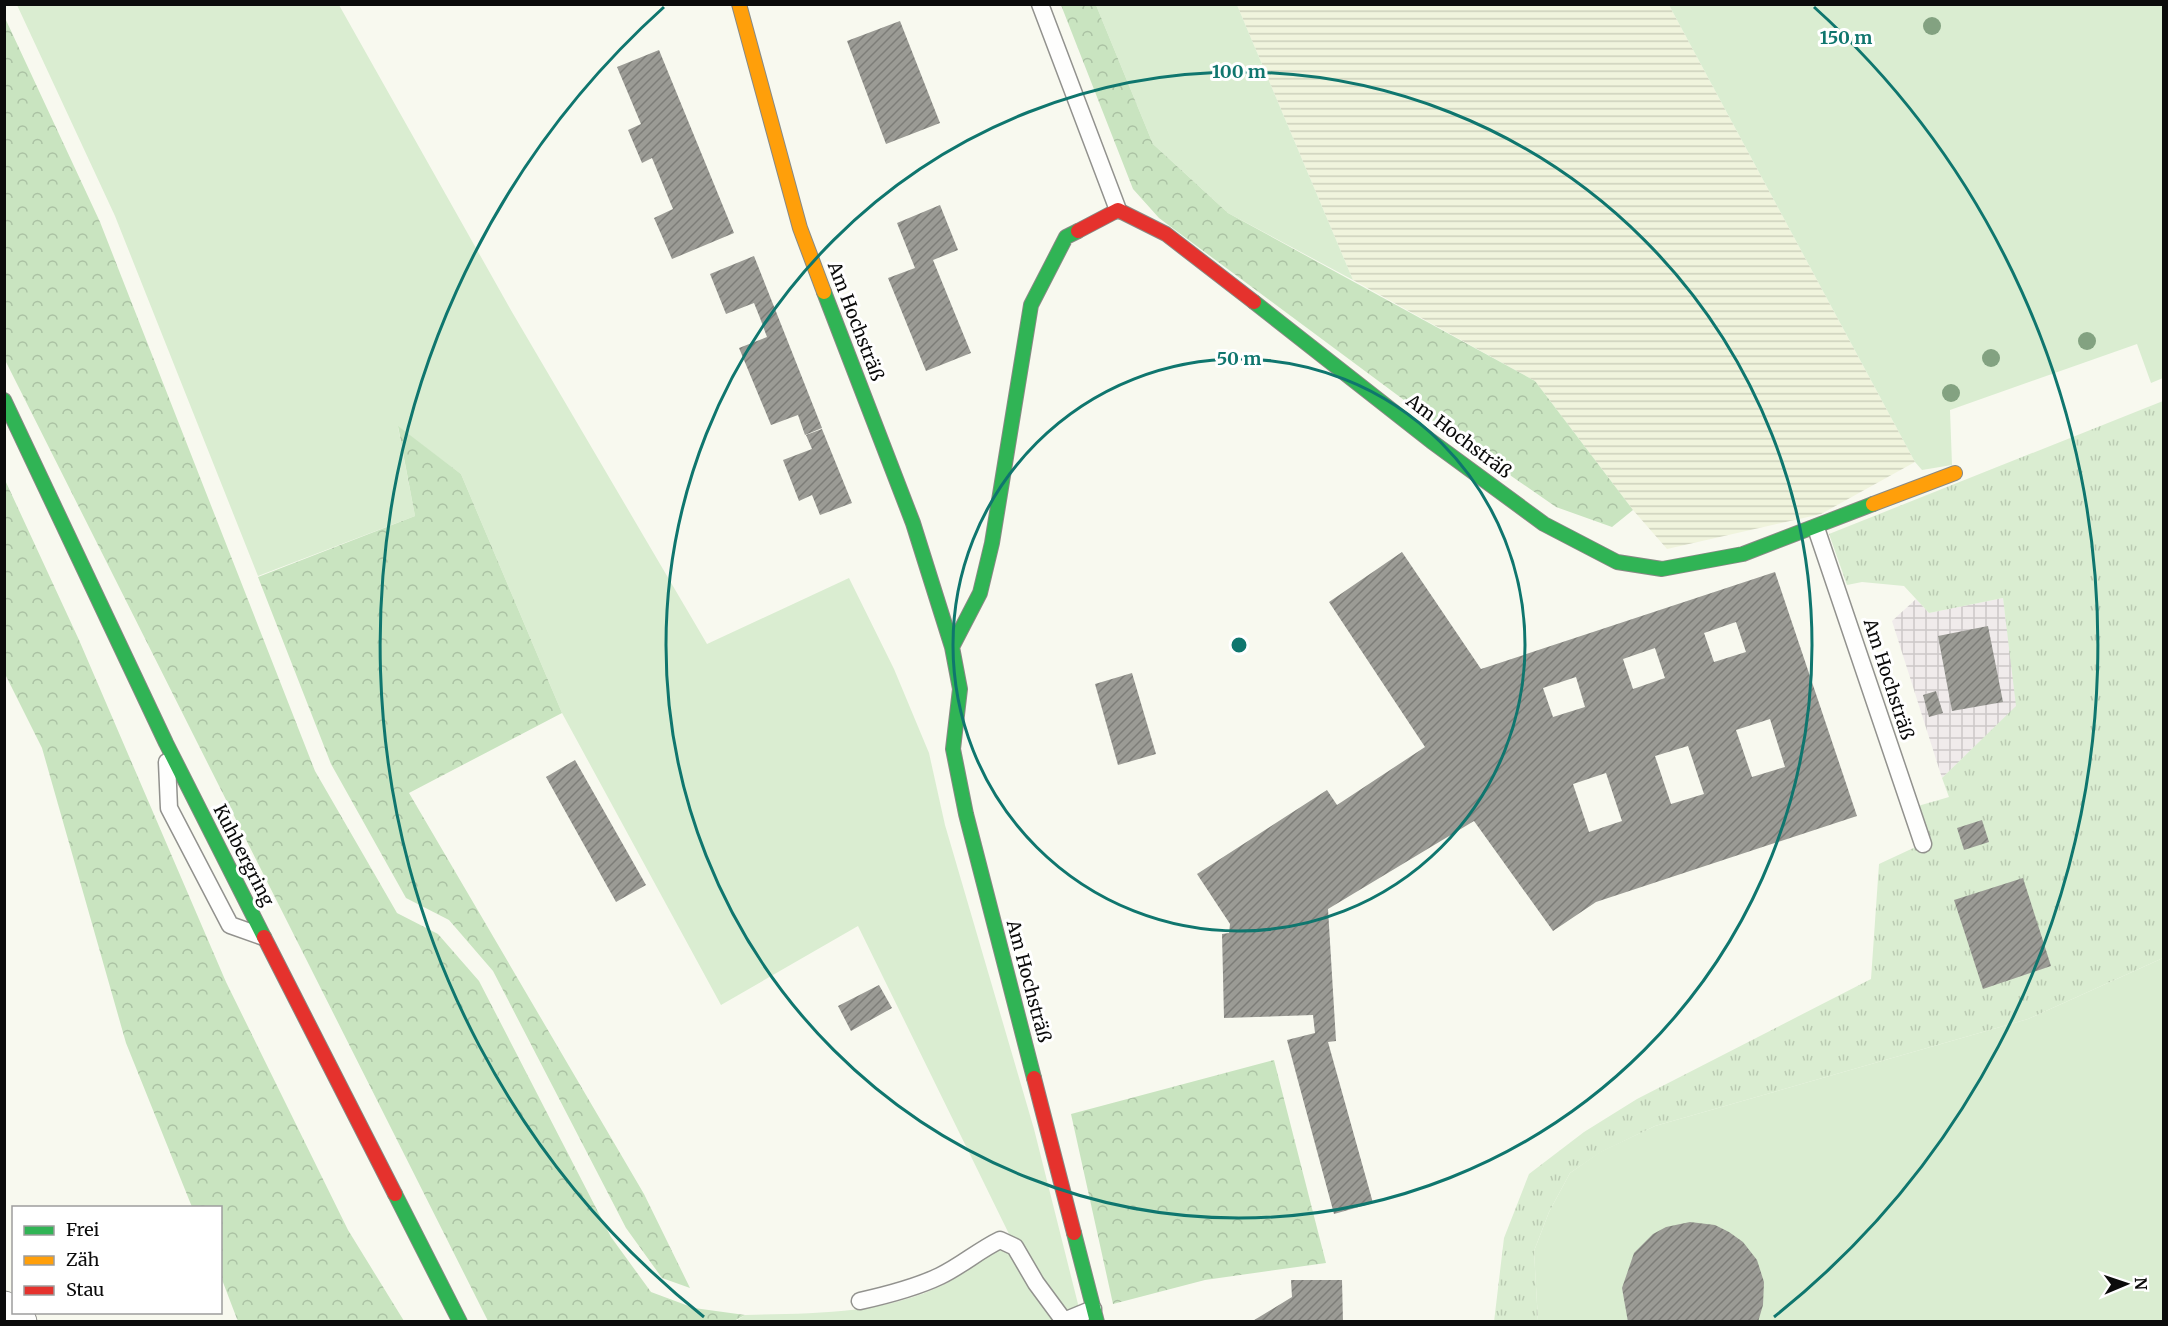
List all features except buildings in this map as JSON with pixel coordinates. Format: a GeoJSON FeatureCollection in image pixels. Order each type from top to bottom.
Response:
{"type":"FeatureCollection","features":[{"type":"Feature","properties":{"kind":"street","name":"Am Hochsträß"},"geometry":{"type":"LineString","coordinates":[[739,4],[800,228],[913,523],[952,647],[960,689],[953,749],[966,814],[1095,1315]]}},
{"type":"Feature","properties":{"kind":"street","name":"Am Hochsträß"},"geometry":{"type":"LineString","coordinates":[[1118,210],[1166,234],[1431,441],[1544,524],[1617,562],[1662,570],[1743,554],[1955,473]]}},
{"type":"Feature","properties":{"kind":"street"},"geometry":{"type":"LineString","coordinates":[[952,647],[980,593],[992,543],[1031,305],[1065,237],[1118,210]]}},
{"type":"Feature","properties":{"kind":"street","name":"Kuhbergring"},"geometry":{"type":"LineString","coordinates":[[4,400],[166,743],[460,1322]]}},
{"type":"Feature","properties":{"kind":"street"},"geometry":{"type":"LineString","coordinates":[[4,1308],[20,1322]]}},
{"type":"Feature","properties":{"kind":"lane"},"geometry":{"type":"LineString","coordinates":[[1040,4],[1118,210]]}},
{"type":"Feature","properties":{"kind":"lane","name":"Am Hochsträß"},"geometry":{"type":"LineString","coordinates":[[1816,528],[1923,844]]}},
{"type":"Feature","properties":{"kind":"lane"},"geometry":{"type":"LineString","coordinates":[[166,743],[169,808],[230,925],[266,937]]}},
{"type":"Feature","properties":{"kind":"lane"},"geometry":{"type":"LineString","coordinates":[[860,1301],[890,1295],[941,1275],[979,1250],[1000,1240],[1015,1247],[1036,1283],[1064,1321],[1095,1315]]}},
{"type":"Feature","properties":{"kind":"shaded area"},"geometry":{"type":"Polygon","coordinates":[[[2003,598],[2017,706],[1942,778],[1892,621],[1916,599],[1929,613],[2003,598]]]}},
{"type":"Feature","properties":{"kind":"green space"},"geometry":{"type":"Polygon","coordinates":[[[17,5],[339,5],[512,312],[707,644],[849,578],[894,669],[929,753],[945,825],[1034,1129],[1079,1308],[1065,1313],[1021,1241],[1009,1234],[858,926],[721,1005],[562,713],[461,474],[398,427],[415,516],[258,576],[115,216],[17,5]]]}},
{"type":"Feature","properties":{"kind":"green space"},"geometry":{"type":"Polygon","coordinates":[[[1061,5],[1096,5],[1153,144],[1228,213],[1535,381],[1633,510],[1612,527],[1556,507],[1439,426],[1159,218],[1133,189],[1061,5]]]}},
{"type":"Feature","properties":{"kind":"green space"},"geometry":{"type":"Polygon","coordinates":[[[1096,5],[1237,5],[1353,280],[1228,213],[1153,144],[1096,5]]]}},
{"type":"Feature","properties":{"kind":"green space"},"geometry":{"type":"Polygon","coordinates":[[[1237,5],[1669,5],[1915,462],[1821,514],[1667,549],[1633,510],[1535,381],[1353,280],[1237,5]]]}},
{"type":"Feature","properties":{"kind":"green space"},"geometry":{"type":"Polygon","coordinates":[[[1669,5],[2163,5],[2163,378],[2151,383],[2137,344],[1950,410],[1952,465],[1922,470],[1915,462],[1669,5]]]}},
{"type":"Feature","properties":{"kind":"green space"},"geometry":{"type":"Polygon","coordinates":[[[5,18],[100,222],[315,771],[397,913],[438,934],[479,981],[611,1237],[651,1292],[694,1308],[745,1315],[734,1321],[488,1321],[5,360],[5,18]]]}},
{"type":"Feature","properties":{"kind":"green space"},"geometry":{"type":"Polygon","coordinates":[[[2163,401],[2163,958],[2028,1019],[1655,1126],[1601,1152],[1570,1173],[1549,1212],[1534,1251],[1538,1321],[1494,1322],[1504,1238],[1529,1174],[1584,1132],[1637,1099],[1871,979],[1879,864],[1922,844],[1911,808],[1949,797],[1942,778],[2016,706],[2003,598],[1929,613],[1904,586],[1862,582],[1847,585],[1829,534],[2163,401]]]}},
{"type":"Feature","properties":{"kind":"green space"},"geometry":{"type":"Polygon","coordinates":[[[398,426],[461,474],[562,713],[409,793],[644,1194],[690,1288],[662,1278],[626,1228],[493,971],[449,920],[406,898],[331,764],[258,577],[415,516],[398,426]]]}},
{"type":"Feature","properties":{"kind":"green space"},"geometry":{"type":"Polygon","coordinates":[[[5,480],[79,640],[226,982],[348,1230],[404,1321],[239,1322],[237,1319],[222,1280],[222,1206],[192,1206],[126,1043],[42,748],[5,674],[5,480]]]}},
{"type":"Feature","properties":{"kind":"green space"},"geometry":{"type":"Polygon","coordinates":[[[2163,958],[2163,1321],[1538,1321],[1534,1251],[1549,1212],[1570,1173],[1600,1152],[1655,1126],[2028,1019],[2163,958]]]}},
{"type":"Feature","properties":{"kind":"green space"},"geometry":{"type":"Polygon","coordinates":[[[1274,1060],[1326,1263],[1205,1280],[1113,1304],[1071,1114],[1274,1060]]]}},
{"type":"Feature","properties":{"kind":"green space"},"geometry":{"type":"Polygon","coordinates":[[[1000,1250],[1009,1254],[1054,1321],[734,1322],[745,1315],[847,1310],[897,1302],[945,1284],[1000,1250]]]}},
{"type":"Feature","properties":{"kind":"traffic: fast"},"geometry":{"type":"LineString","coordinates":[[952,647],[980,593],[992,543],[1031,305],[1066,237],[1078,231]]}},
{"type":"Feature","properties":{"kind":"traffic: fast"},"geometry":{"type":"LineString","coordinates":[[824,292],[913,523],[952,647],[960,689],[953,749],[966,814],[1034,1078]]}},
{"type":"Feature","properties":{"kind":"traffic: fast"},"geometry":{"type":"LineString","coordinates":[[1254,302],[1431,441],[1544,524],[1617,562],[1662,569],[1743,554],[1873,504]]}},
{"type":"Feature","properties":{"kind":"traffic: fast"},"geometry":{"type":"LineString","coordinates":[[4,400],[166,743],[264,937]]}},
{"type":"Feature","properties":{"kind":"traffic: fast"},"geometry":{"type":"LineString","coordinates":[[395,1194],[460,1322]]}},
{"type":"Feature","properties":{"kind":"traffic: fast"},"geometry":{"type":"LineString","coordinates":[[1074,1233],[1097,1322]]}},
{"type":"Feature","properties":{"kind":"traffic: slow"},"geometry":{"type":"LineString","coordinates":[[739,4],[800,228],[824,292]]}},
{"type":"Feature","properties":{"kind":"traffic: slow"},"geometry":{"type":"LineString","coordinates":[[1873,504],[1955,473]]}},
{"type":"Feature","properties":{"kind":"traffic: jam"},"geometry":{"type":"LineString","coordinates":[[1078,231],[1118,210],[1166,234],[1254,302]]}},
{"type":"Feature","properties":{"kind":"traffic: jam"},"geometry":{"type":"LineString","coordinates":[[264,937],[395,1194]]}},
{"type":"Feature","properties":{"kind":"traffic: jam"},"geometry":{"type":"LineString","coordinates":[[1034,1078],[1074,1233]]}}]}
